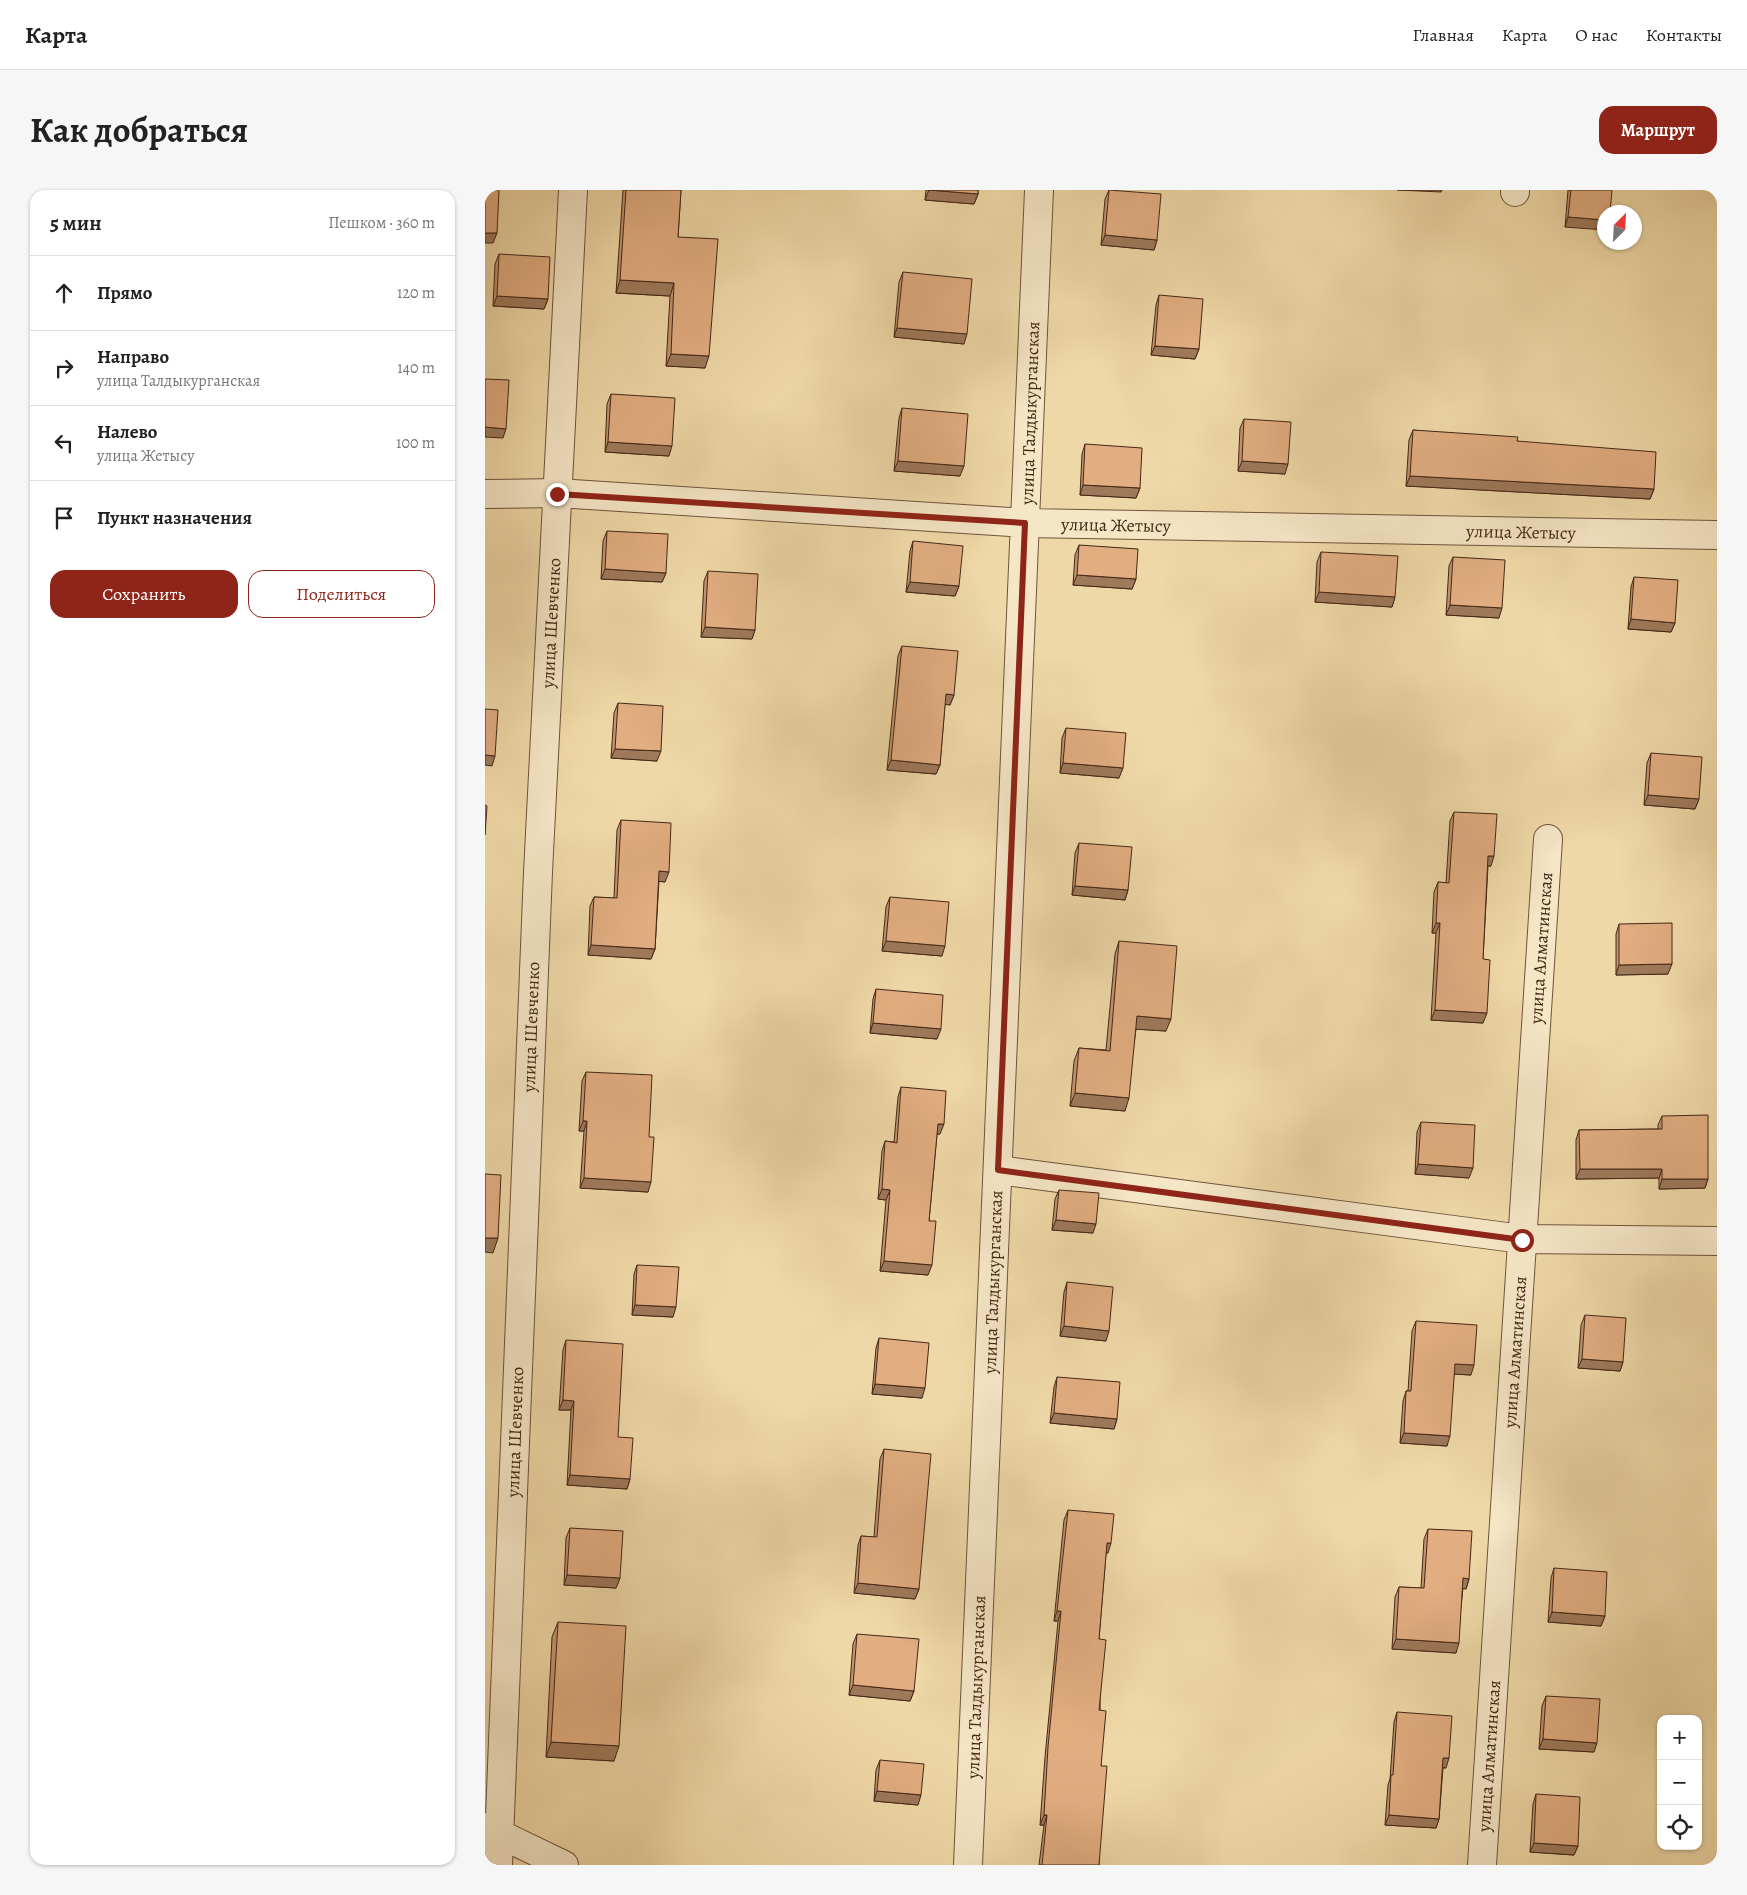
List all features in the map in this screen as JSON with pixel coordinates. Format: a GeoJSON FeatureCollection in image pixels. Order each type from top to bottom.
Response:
{"type":"FeatureCollection","features":[{"type":"Feature","properties":{"kind":"street","name":"улица Шевченко"},"geometry":{"type":"LineString","coordinates":[[498,1865],[492,1830],[573,190]]}},
{"type":"Feature","properties":{"kind":"street","name":"улица Талдыкурганская"},"geometry":{"type":"LineString","coordinates":[[968,1865],[1039,190]]}},
{"type":"Feature","properties":{"kind":"street","name":"улица Жетысу"},"geometry":{"type":"LineString","coordinates":[[485,494],[557,494],[1025,523],[1717,535]]}},
{"type":"Feature","properties":{"kind":"street","name":"улица Алматинская"},"geometry":{"type":"LineString","coordinates":[[1482,1865],[1548,839]]}},
{"type":"Feature","properties":{"kind":"street"},"geometry":{"type":"LineString","coordinates":[[998,1170],[1522,1240],[1717,1242]]}},
{"type":"Feature","properties":{"kind":"street"},"geometry":{"type":"LineString","coordinates":[[492,1830],[564,1865]]}},
{"type":"Feature","properties":{"kind":"building"},"geometry":{"type":"Polygon","coordinates":[[[485,190],[499,190],[497,233],[485,233],[485,190]]]}},
{"type":"Feature","properties":{"kind":"building"},"geometry":{"type":"Polygon","coordinates":[[[626,190],[681,190],[678,237],[718,239],[709,356],[671,354],[674,283],[620,280],[626,190]]]}},
{"type":"Feature","properties":{"kind":"building"},"geometry":{"type":"Polygon","coordinates":[[[929,190],[978,190],[978,194],[929,190]]]}},
{"type":"Feature","properties":{"kind":"building"},"geometry":{"type":"Polygon","coordinates":[[[1109,190],[1161,194],[1157,240],[1105,235],[1109,190]]]}},
{"type":"Feature","properties":{"kind":"building"},"geometry":{"type":"Polygon","coordinates":[[[1571,190],[1612,190],[1611,205],[1597,205],[1597,219],[1568,217],[1571,190]]]}},
{"type":"Feature","properties":{"kind":"building"},"geometry":{"type":"Polygon","coordinates":[[[499,254],[550,257],[548,299],[497,296],[499,254]]]}},
{"type":"Feature","properties":{"kind":"building"},"geometry":{"type":"Polygon","coordinates":[[[903,272],[972,279],[967,334],[897,328],[903,272]]]}},
{"type":"Feature","properties":{"kind":"building"},"geometry":{"type":"Polygon","coordinates":[[[1159,295],[1203,299],[1199,349],[1155,346],[1159,295]]]}},
{"type":"Feature","properties":{"kind":"building"},"geometry":{"type":"Polygon","coordinates":[[[485,379],[509,380],[506,429],[485,427],[485,379]]]}},
{"type":"Feature","properties":{"kind":"building"},"geometry":{"type":"Polygon","coordinates":[[[611,394],[675,398],[672,446],[608,442],[611,394]]]}},
{"type":"Feature","properties":{"kind":"building"},"geometry":{"type":"Polygon","coordinates":[[[902,408],[968,414],[964,466],[898,461],[902,408]]]}},
{"type":"Feature","properties":{"kind":"building"},"geometry":{"type":"Polygon","coordinates":[[[1244,419],[1291,422],[1288,464],[1242,461],[1244,419]]]}},
{"type":"Feature","properties":{"kind":"building"},"geometry":{"type":"Polygon","coordinates":[[[1413,430],[1518,437],[1517,441],[1656,452],[1654,489],[1410,476],[1413,430]]]}},
{"type":"Feature","properties":{"kind":"building"},"geometry":{"type":"Polygon","coordinates":[[[1085,444],[1142,448],[1140,488],[1083,485],[1085,444]]]}},
{"type":"Feature","properties":{"kind":"building"},"geometry":{"type":"Polygon","coordinates":[[[607,531],[668,534],[666,573],[605,569],[607,531]]]}},
{"type":"Feature","properties":{"kind":"building"},"geometry":{"type":"Polygon","coordinates":[[[913,541],[963,546],[959,586],[910,582],[913,541]]]}},
{"type":"Feature","properties":{"kind":"building"},"geometry":{"type":"Polygon","coordinates":[[[1079,545],[1138,549],[1136,579],[1077,575],[1079,545]]]}},
{"type":"Feature","properties":{"kind":"building"},"geometry":{"type":"Polygon","coordinates":[[[1321,552],[1398,556],[1395,597],[1319,592],[1321,552]]]}},
{"type":"Feature","properties":{"kind":"building"},"geometry":{"type":"Polygon","coordinates":[[[1453,557],[1505,560],[1502,608],[1450,605],[1453,557]]]}},
{"type":"Feature","properties":{"kind":"building"},"geometry":{"type":"Polygon","coordinates":[[[708,571],[758,574],[755,630],[705,627],[708,571]]]}},
{"type":"Feature","properties":{"kind":"building"},"geometry":{"type":"Polygon","coordinates":[[[1634,577],[1678,580],[1675,623],[1631,619],[1634,577]]]}},
{"type":"Feature","properties":{"kind":"building"},"geometry":{"type":"Polygon","coordinates":[[[902,646],[958,651],[954,695],[946,694],[940,765],[891,760],[902,646]]]}},
{"type":"Feature","properties":{"kind":"building"},"geometry":{"type":"Polygon","coordinates":[[[618,703],[663,706],[661,751],[615,749],[618,703]]]}},
{"type":"Feature","properties":{"kind":"building"},"geometry":{"type":"Polygon","coordinates":[[[485,709],[498,710],[495,756],[485,755],[485,709]]]}},
{"type":"Feature","properties":{"kind":"building"},"geometry":{"type":"Polygon","coordinates":[[[1066,728],[1126,733],[1123,768],[1063,763],[1066,728]]]}},
{"type":"Feature","properties":{"kind":"building"},"geometry":{"type":"Polygon","coordinates":[[[1651,753],[1702,757],[1699,799],[1648,795],[1651,753]]]}},
{"type":"Feature","properties":{"kind":"building"},"geometry":{"type":"Polygon","coordinates":[[[485,805],[487,806],[485,835],[485,805]]]}},
{"type":"Feature","properties":{"kind":"building"},"geometry":{"type":"Polygon","coordinates":[[[1454,812],[1497,814],[1494,856],[1488,856],[1483,959],[1490,960],[1487,1013],[1435,1010],[1440,923],[1436,923],[1438,882],[1449,883],[1454,812]]]}},
{"type":"Feature","properties":{"kind":"building"},"geometry":{"type":"Polygon","coordinates":[[[621,820],[671,823],[669,872],[659,871],[655,949],[591,945],[594,897],[617,898],[621,820]]]}},
{"type":"Feature","properties":{"kind":"building"},"geometry":{"type":"Polygon","coordinates":[[[1079,843],[1132,847],[1128,890],[1075,886],[1079,843]]]}},
{"type":"Feature","properties":{"kind":"building"},"geometry":{"type":"Polygon","coordinates":[[[890,897],[949,902],[945,946],[886,941],[890,897]]]}},
{"type":"Feature","properties":{"kind":"building"},"geometry":{"type":"Polygon","coordinates":[[[1672,923],[1672,964],[1619,965],[1619,924],[1672,923]]]}},
{"type":"Feature","properties":{"kind":"building"},"geometry":{"type":"Polygon","coordinates":[[[1119,941],[1177,946],[1171,1019],[1137,1016],[1129,1098],[1075,1093],[1079,1048],[1110,1051],[1119,941]]]}},
{"type":"Feature","properties":{"kind":"building"},"geometry":{"type":"Polygon","coordinates":[[[876,989],[943,995],[941,1029],[873,1023],[876,989]]]}},
{"type":"Feature","properties":{"kind":"building"},"geometry":{"type":"Polygon","coordinates":[[[586,1072],[652,1075],[649,1137],[654,1137],[651,1182],[584,1178],[587,1121],[583,1121],[586,1072]]]}},
{"type":"Feature","properties":{"kind":"building"},"geometry":{"type":"Polygon","coordinates":[[[901,1087],[946,1091],[944,1124],[938,1124],[929,1221],[936,1221],[932,1265],[884,1261],[890,1190],[882,1189],[885,1141],[897,1143],[901,1087]]]}},
{"type":"Feature","properties":{"kind":"building"},"geometry":{"type":"Polygon","coordinates":[[[1708,1115],[1708,1179],[1662,1179],[1662,1169],[1580,1169],[1579,1130],[1662,1129],[1662,1116],[1708,1115]]]}},
{"type":"Feature","properties":{"kind":"building"},"geometry":{"type":"Polygon","coordinates":[[[1421,1122],[1475,1125],[1473,1168],[1418,1164],[1421,1122]]]}},
{"type":"Feature","properties":{"kind":"building"},"geometry":{"type":"Polygon","coordinates":[[[485,1174],[501,1175],[498,1238],[485,1238],[485,1174]]]}},
{"type":"Feature","properties":{"kind":"building"},"geometry":{"type":"Polygon","coordinates":[[[1059,1190],[1099,1193],[1096,1224],[1056,1220],[1059,1190]]]}},
{"type":"Feature","properties":{"kind":"building"},"geometry":{"type":"Polygon","coordinates":[[[637,1265],[679,1267],[676,1307],[635,1305],[637,1265]]]}},
{"type":"Feature","properties":{"kind":"building"},"geometry":{"type":"Polygon","coordinates":[[[1067,1282],[1113,1287],[1109,1331],[1064,1326],[1067,1282]]]}},
{"type":"Feature","properties":{"kind":"building"},"geometry":{"type":"Polygon","coordinates":[[[1585,1315],[1626,1318],[1623,1362],[1582,1359],[1585,1315]]]}},
{"type":"Feature","properties":{"kind":"building"},"geometry":{"type":"Polygon","coordinates":[[[1416,1321],[1477,1325],[1474,1365],[1455,1364],[1450,1436],[1404,1433],[1406,1391],[1411,1391],[1416,1321]]]}},
{"type":"Feature","properties":{"kind":"building"},"geometry":{"type":"Polygon","coordinates":[[[879,1338],[929,1343],[925,1388],[875,1384],[879,1338]]]}},
{"type":"Feature","properties":{"kind":"building"},"geometry":{"type":"Polygon","coordinates":[[[566,1340],[623,1344],[618,1437],[633,1438],[630,1479],[570,1475],[574,1401],[563,1400],[566,1340]]]}},
{"type":"Feature","properties":{"kind":"building"},"geometry":{"type":"Polygon","coordinates":[[[1057,1377],[1120,1382],[1117,1419],[1054,1413],[1057,1377]]]}},
{"type":"Feature","properties":{"kind":"building"},"geometry":{"type":"Polygon","coordinates":[[[884,1449],[931,1454],[919,1589],[858,1583],[861,1536],[877,1537],[884,1449]]]}},
{"type":"Feature","properties":{"kind":"building"},"geometry":{"type":"Polygon","coordinates":[[[1068,1510],[1114,1514],[1111,1543],[1107,1543],[1099,1639],[1106,1640],[1099,1710],[1106,1711],[1101,1766],[1107,1766],[1099,1865],[1042,1865],[1047,1815],[1044,1815],[1048,1747],[1061,1611],[1057,1611],[1068,1510]]]}},
{"type":"Feature","properties":{"kind":"building"},"geometry":{"type":"Polygon","coordinates":[[[570,1528],[623,1531],[620,1578],[567,1575],[570,1528]]]}},
{"type":"Feature","properties":{"kind":"building"},"geometry":{"type":"Polygon","coordinates":[[[1428,1529],[1472,1531],[1469,1579],[1463,1578],[1459,1643],[1396,1639],[1399,1587],[1424,1588],[1428,1529]]]}},
{"type":"Feature","properties":{"kind":"building"},"geometry":{"type":"Polygon","coordinates":[[[1554,1568],[1607,1572],[1605,1616],[1552,1612],[1554,1568]]]}},
{"type":"Feature","properties":{"kind":"building"},"geometry":{"type":"Polygon","coordinates":[[[558,1622],[626,1626],[619,1746],[551,1742],[558,1622]]]}},
{"type":"Feature","properties":{"kind":"building"},"geometry":{"type":"Polygon","coordinates":[[[857,1634],[919,1639],[914,1691],[853,1685],[857,1634]]]}},
{"type":"Feature","properties":{"kind":"building"},"geometry":{"type":"Polygon","coordinates":[[[1546,1696],[1600,1699],[1597,1743],[1543,1739],[1546,1696]]]}},
{"type":"Feature","properties":{"kind":"building"},"geometry":{"type":"Polygon","coordinates":[[[1397,1712],[1452,1716],[1449,1758],[1443,1758],[1439,1819],[1389,1815],[1397,1712]]]}},
{"type":"Feature","properties":{"kind":"building"},"geometry":{"type":"Polygon","coordinates":[[[880,1760],[924,1764],[921,1795],[877,1791],[880,1760]]]}},
{"type":"Feature","properties":{"kind":"building"},"geometry":{"type":"Polygon","coordinates":[[[1536,1794],[1580,1797],[1578,1846],[1534,1843],[1536,1794]]]}},
{"type":"Feature","properties":{"kind":"route"},"geometry":{"type":"LineString","coordinates":[[557,494],[1025,523],[998,1170],[1522,1240]]}}]}
